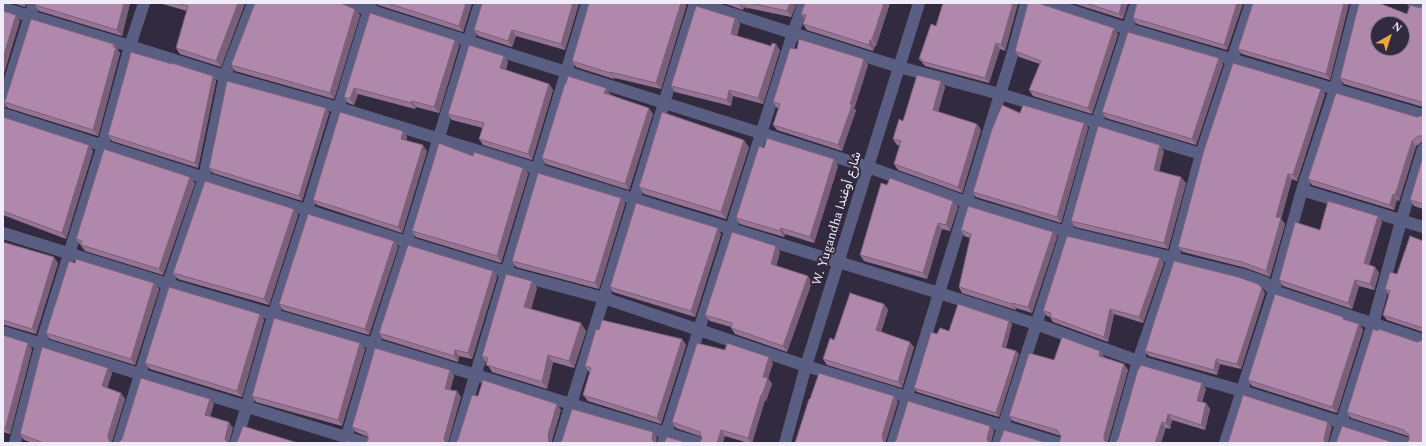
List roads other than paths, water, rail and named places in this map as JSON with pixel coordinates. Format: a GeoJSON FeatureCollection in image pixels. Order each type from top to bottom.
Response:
{"type":"FeatureCollection","features":[{"type":"Feature","properties":{"kind":"street"},"geometry":{"type":"LineString","coordinates":[[3,102],[34,3]]}},
{"type":"Feature","properties":{"kind":"street"},"geometry":{"type":"LineString","coordinates":[[15,443],[41,344],[103,145],[130,46],[144,3]]}},
{"type":"Feature","properties":{"kind":"street"},"geometry":{"type":"LineString","coordinates":[[119,443],[168,284],[204,178],[225,76],[252,3]]}},
{"type":"Feature","properties":{"kind":"street"},"geometry":{"type":"LineString","coordinates":[[347,3],[370,6],[469,41],[868,167],[966,202],[1066,232],[1244,275],[1266,283],[1274,291],[1423,340]]}},
{"type":"Feature","properties":{"kind":"street"},"geometry":{"type":"LineString","coordinates":[[346,440],[374,344],[407,242],[480,3]]}},
{"type":"Feature","properties":{"kind":"street"},"geometry":{"type":"LineString","coordinates":[[455,443],[587,3]]}},
{"type":"Feature","properties":{"kind":"street"},"geometry":{"type":"LineString","coordinates":[[559,443],[695,3]]}},
{"type":"Feature","properties":{"kind":"street"},"geometry":{"type":"LineString","coordinates":[[698,3],[899,67],[1000,94],[1201,154]]}},
{"type":"Feature","properties":{"kind":"street"},"geometry":{"type":"LineString","coordinates":[[664,438],[793,33],[804,3]]}},
{"type":"Feature","properties":{"kind":"street","name":"W. Yugandha شارع أوغندا"},"geometry":{"type":"LineString","coordinates":[[784,443],[806,366],[919,3]]}},
{"type":"Feature","properties":{"kind":"street"},"geometry":{"type":"LineString","coordinates":[[892,443],[1000,94],[1026,3]]}},
{"type":"Feature","properties":{"kind":"street"},"geometry":{"type":"LineString","coordinates":[[1048,3],[1128,30],[1423,115]]}},
{"type":"Feature","properties":{"kind":"street"},"geometry":{"type":"LineString","coordinates":[[998,443],[1066,232],[1097,122],[1136,3]]}},
{"type":"Feature","properties":{"kind":"street"},"geometry":{"type":"LineString","coordinates":[[1114,443],[1138,361],[1173,258],[1201,154],[1251,3]]}},
{"type":"Feature","properties":{"kind":"street"},"geometry":{"type":"LineString","coordinates":[[1225,443],[1274,291],[1302,190],[1334,89],[1358,3]]}},
{"type":"Feature","properties":{"kind":"street"},"geometry":{"type":"LineString","coordinates":[[1413,3],[1423,6]]}},
{"type":"Feature","properties":{"kind":"street"},"geometry":{"type":"LineString","coordinates":[[236,443],[273,316],[370,6]]}},
{"type":"Feature","properties":{"kind":"street"},"geometry":{"type":"LineString","coordinates":[[3,8],[225,76],[339,108],[939,293],[1036,324],[1138,361],[1242,391],[1406,443]]}},
{"type":"Feature","properties":{"kind":"street"},"geometry":{"type":"LineString","coordinates":[[3,114],[407,242],[506,272],[604,298],[806,366],[1058,443]]}},
{"type":"Feature","properties":{"kind":"street"},"geometry":{"type":"LineString","coordinates":[[1335,443],[1373,324],[1401,221],[1423,149]]}},
{"type":"Feature","properties":{"kind":"street"},"geometry":{"type":"LineString","coordinates":[[1302,190],[1423,228]]}},
{"type":"Feature","properties":{"kind":"street"},"geometry":{"type":"LineString","coordinates":[[3,233],[273,316],[374,344],[476,375],[572,405],[664,438],[699,443]]}},
{"type":"Feature","properties":{"kind":"street"},"geometry":{"type":"LineString","coordinates":[[3,332],[140,373],[346,440],[365,443]]}}]}
